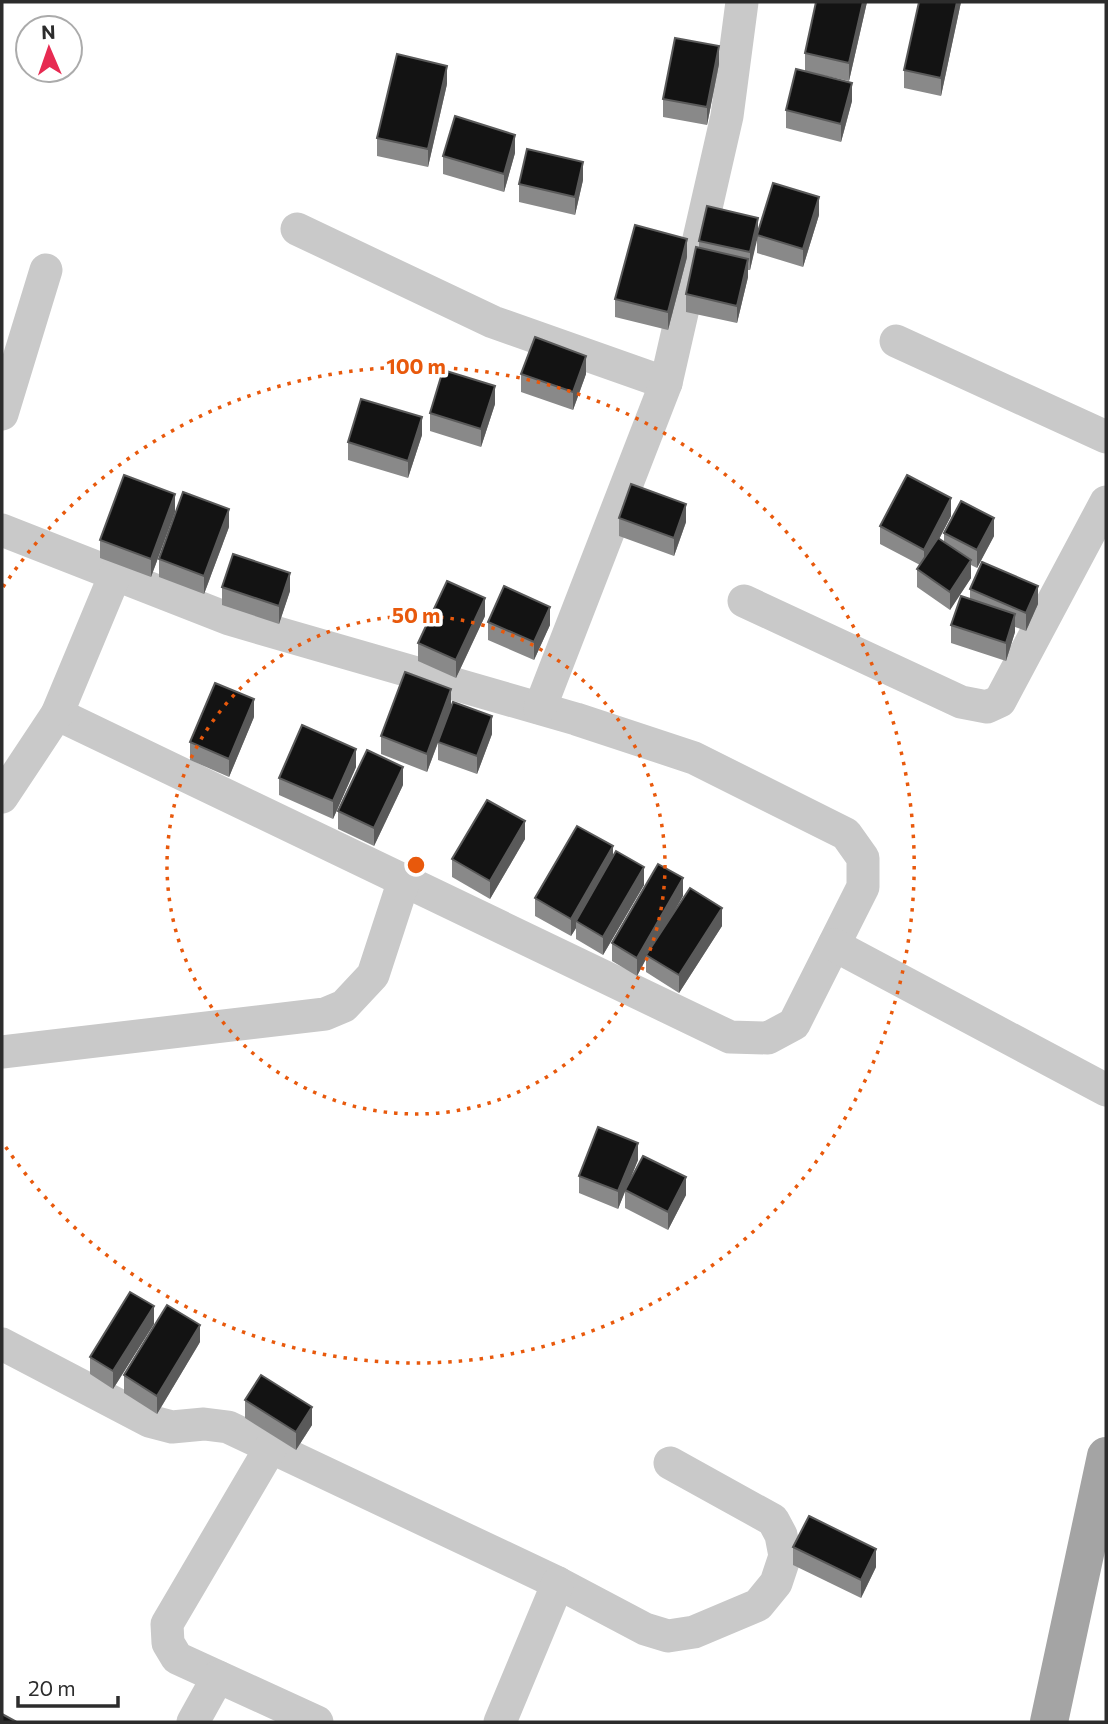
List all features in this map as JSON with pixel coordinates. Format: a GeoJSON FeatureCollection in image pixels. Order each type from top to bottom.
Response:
{"type":"FeatureCollection","features":[{"type":"Feature","properties":{"kind":"main road"},"geometry":{"type":"LineString","coordinates":[[1049,1722],[1106,1457]]}},
{"type":"Feature","properties":{"kind":"street"},"geometry":{"type":"LineString","coordinates":[[540,708],[666,383],[727,116],[742,2]]}},
{"type":"Feature","properties":{"kind":"street"},"geometry":{"type":"LineString","coordinates":[[297,229],[493,321],[666,383]]}},
{"type":"Feature","properties":{"kind":"street"},"geometry":{"type":"LineString","coordinates":[[3,406],[46,270]]}},
{"type":"Feature","properties":{"kind":"street"},"geometry":{"type":"LineString","coordinates":[[896,341],[1106,437]]}},
{"type":"Feature","properties":{"kind":"street"},"geometry":{"type":"LineString","coordinates":[[744,601],[961,702],[987,707],[1000,701],[1106,502]]}},
{"type":"Feature","properties":{"kind":"street"},"geometry":{"type":"LineString","coordinates":[[2,530],[229,620],[540,708],[694,758],[846,834],[863,858],[863,887],[794,1024],[768,1038],[730,1037],[57,714]]}},
{"type":"Feature","properties":{"kind":"street"},"geometry":{"type":"LineString","coordinates":[[2,797],[57,714],[115,575]]}},
{"type":"Feature","properties":{"kind":"street"},"geometry":{"type":"LineString","coordinates":[[2,1052],[325,1014],[344,1006],[373,975],[404,880]]}},
{"type":"Feature","properties":{"kind":"street"},"geometry":{"type":"LineString","coordinates":[[834,945],[1106,1090]]}},
{"type":"Feature","properties":{"kind":"street"},"geometry":{"type":"LineString","coordinates":[[2,1344],[149,1421],[172,1427],[204,1424],[228,1427],[558,1583],[645,1629],[668,1636],[694,1632],[758,1605],[776,1583],[785,1556],[781,1535],[773,1520],[670,1463]]}},
{"type":"Feature","properties":{"kind":"street"},"geometry":{"type":"LineString","coordinates":[[271,1447],[167,1624],[168,1643],[177,1658],[317,1722]]}},
{"type":"Feature","properties":{"kind":"street"},"geometry":{"type":"LineString","coordinates":[[500,1722],[558,1583]]}},
{"type":"Feature","properties":{"kind":"street"},"geometry":{"type":"LineString","coordinates":[[193,1722],[218,1677]]}},
{"type":"Feature","properties":{"kind":"building"},"geometry":{"type":"Polygon","coordinates":[[[816,2],[863,2],[849,63],[805,53],[816,2]]]}},
{"type":"Feature","properties":{"kind":"building"},"geometry":{"type":"Polygon","coordinates":[[[919,2],[957,2],[941,78],[904,70],[919,2]]]}},
{"type":"Feature","properties":{"kind":"building"},"geometry":{"type":"Polygon","coordinates":[[[675,38],[719,46],[707,107],[663,99],[675,38]]]}},
{"type":"Feature","properties":{"kind":"building"},"geometry":{"type":"Polygon","coordinates":[[[397,54],[447,66],[428,149],[377,138],[397,54]]]}},
{"type":"Feature","properties":{"kind":"building"},"geometry":{"type":"Polygon","coordinates":[[[796,69],[852,83],[841,124],[786,110],[796,69]]]}},
{"type":"Feature","properties":{"kind":"building"},"geometry":{"type":"Polygon","coordinates":[[[455,116],[515,135],[504,174],[443,156],[455,116]]]}},
{"type":"Feature","properties":{"kind":"building"},"geometry":{"type":"Polygon","coordinates":[[[527,149],[583,162],[575,197],[519,184],[527,149]]]}},
{"type":"Feature","properties":{"kind":"building"},"geometry":{"type":"Polygon","coordinates":[[[773,183],[819,197],[803,249],[757,235],[773,183]]]}},
{"type":"Feature","properties":{"kind":"building"},"geometry":{"type":"Polygon","coordinates":[[[707,206],[758,218],[750,252],[699,241],[707,206]]]}},
{"type":"Feature","properties":{"kind":"building"},"geometry":{"type":"Polygon","coordinates":[[[635,225],[687,239],[668,312],[615,299],[635,225]]]}},
{"type":"Feature","properties":{"kind":"building"},"geometry":{"type":"Polygon","coordinates":[[[696,247],[748,259],[737,306],[686,294],[696,247]]]}},
{"type":"Feature","properties":{"kind":"building"},"geometry":{"type":"Polygon","coordinates":[[[535,337],[586,356],[573,392],[521,374],[535,337]]]}},
{"type":"Feature","properties":{"kind":"building"},"geometry":{"type":"Polygon","coordinates":[[[443,370],[495,386],[481,429],[430,413],[443,370]]]}},
{"type":"Feature","properties":{"kind":"building"},"geometry":{"type":"Polygon","coordinates":[[[361,399],[422,417],[408,461],[348,442],[361,399]]]}},
{"type":"Feature","properties":{"kind":"building"},"geometry":{"type":"Polygon","coordinates":[[[124,475],[175,494],[151,559],[100,540],[124,475]]]}},
{"type":"Feature","properties":{"kind":"building"},"geometry":{"type":"Polygon","coordinates":[[[907,475],[951,498],[924,550],[880,526],[907,475]]]}},
{"type":"Feature","properties":{"kind":"building"},"geometry":{"type":"Polygon","coordinates":[[[631,484],[686,504],[674,538],[619,518],[631,484]]]}},
{"type":"Feature","properties":{"kind":"building"},"geometry":{"type":"Polygon","coordinates":[[[183,492],[229,509],[204,576],[159,559],[183,492]]]}},
{"type":"Feature","properties":{"kind":"building"},"geometry":{"type":"Polygon","coordinates":[[[961,501],[994,518],[977,550],[944,533],[961,501]]]}},
{"type":"Feature","properties":{"kind":"building"},"geometry":{"type":"Polygon","coordinates":[[[938,538],[971,560],[950,592],[917,569],[938,538]]]}},
{"type":"Feature","properties":{"kind":"building"},"geometry":{"type":"Polygon","coordinates":[[[233,554],[290,573],[279,606],[222,587],[233,554]]]}},
{"type":"Feature","properties":{"kind":"building"},"geometry":{"type":"Polygon","coordinates":[[[982,562],[1038,586],[1026,613],[970,589],[982,562]]]}},
{"type":"Feature","properties":{"kind":"building"},"geometry":{"type":"Polygon","coordinates":[[[447,581],[485,598],[456,660],[418,643],[447,581]]]}},
{"type":"Feature","properties":{"kind":"building"},"geometry":{"type":"Polygon","coordinates":[[[504,586],[550,607],[534,642],[488,622],[504,586]]]}},
{"type":"Feature","properties":{"kind":"building"},"geometry":{"type":"Polygon","coordinates":[[[961,596],[1015,614],[1006,643],[951,625],[961,596]]]}},
{"type":"Feature","properties":{"kind":"building"},"geometry":{"type":"Polygon","coordinates":[[[405,672],[451,689],[427,754],[381,736],[405,672]]]}},
{"type":"Feature","properties":{"kind":"building"},"geometry":{"type":"Polygon","coordinates":[[[215,683],[254,699],[229,759],[190,742],[215,683]]]}},
{"type":"Feature","properties":{"kind":"building"},"geometry":{"type":"Polygon","coordinates":[[[453,702],[492,716],[477,756],[438,742],[453,702]]]}},
{"type":"Feature","properties":{"kind":"building"},"geometry":{"type":"Polygon","coordinates":[[[302,725],[356,749],[333,801],[279,778],[302,725]]]}},
{"type":"Feature","properties":{"kind":"building"},"geometry":{"type":"Polygon","coordinates":[[[367,750],[403,767],[374,828],[338,811],[367,750]]]}},
{"type":"Feature","properties":{"kind":"building"},"geometry":{"type":"Polygon","coordinates":[[[487,800],[525,821],[490,881],[452,859],[487,800]]]}},
{"type":"Feature","properties":{"kind":"building"},"geometry":{"type":"Polygon","coordinates":[[[577,826],[613,846],[571,919],[535,898],[577,826]]]}},
{"type":"Feature","properties":{"kind":"building"},"geometry":{"type":"Polygon","coordinates":[[[616,851],[644,867],[603,937],[576,921],[616,851]]]}},
{"type":"Feature","properties":{"kind":"building"},"geometry":{"type":"Polygon","coordinates":[[[658,864],[683,878],[637,958],[612,943],[658,864]]]}},
{"type":"Feature","properties":{"kind":"building"},"geometry":{"type":"Polygon","coordinates":[[[690,888],[722,908],[679,975],[646,955],[690,888]]]}},
{"type":"Feature","properties":{"kind":"building"},"geometry":{"type":"Polygon","coordinates":[[[598,1127],[638,1143],[618,1191],[579,1176],[598,1127]]]}},
{"type":"Feature","properties":{"kind":"building"},"geometry":{"type":"Polygon","coordinates":[[[643,1156],[686,1177],[668,1212],[625,1190],[643,1156]]]}},
{"type":"Feature","properties":{"kind":"building"},"geometry":{"type":"Polygon","coordinates":[[[130,1292],[154,1306],[113,1371],[90,1357],[130,1292]]]}},
{"type":"Feature","properties":{"kind":"building"},"geometry":{"type":"Polygon","coordinates":[[[167,1305],[200,1325],[157,1396],[124,1375],[167,1305]]]}},
{"type":"Feature","properties":{"kind":"building"},"geometry":{"type":"Polygon","coordinates":[[[261,1375],[312,1407],[296,1432],[245,1400],[261,1375]]]}},
{"type":"Feature","properties":{"kind":"building"},"geometry":{"type":"Polygon","coordinates":[[[809,1516],[876,1549],[861,1580],[793,1547],[809,1516]]]}},
{"type":"Feature","properties":{"kind":"building"},"geometry":{"type":"Polygon","coordinates":[[[2,1714],[15,1721],[2,1722],[2,1714]]]}}]}
